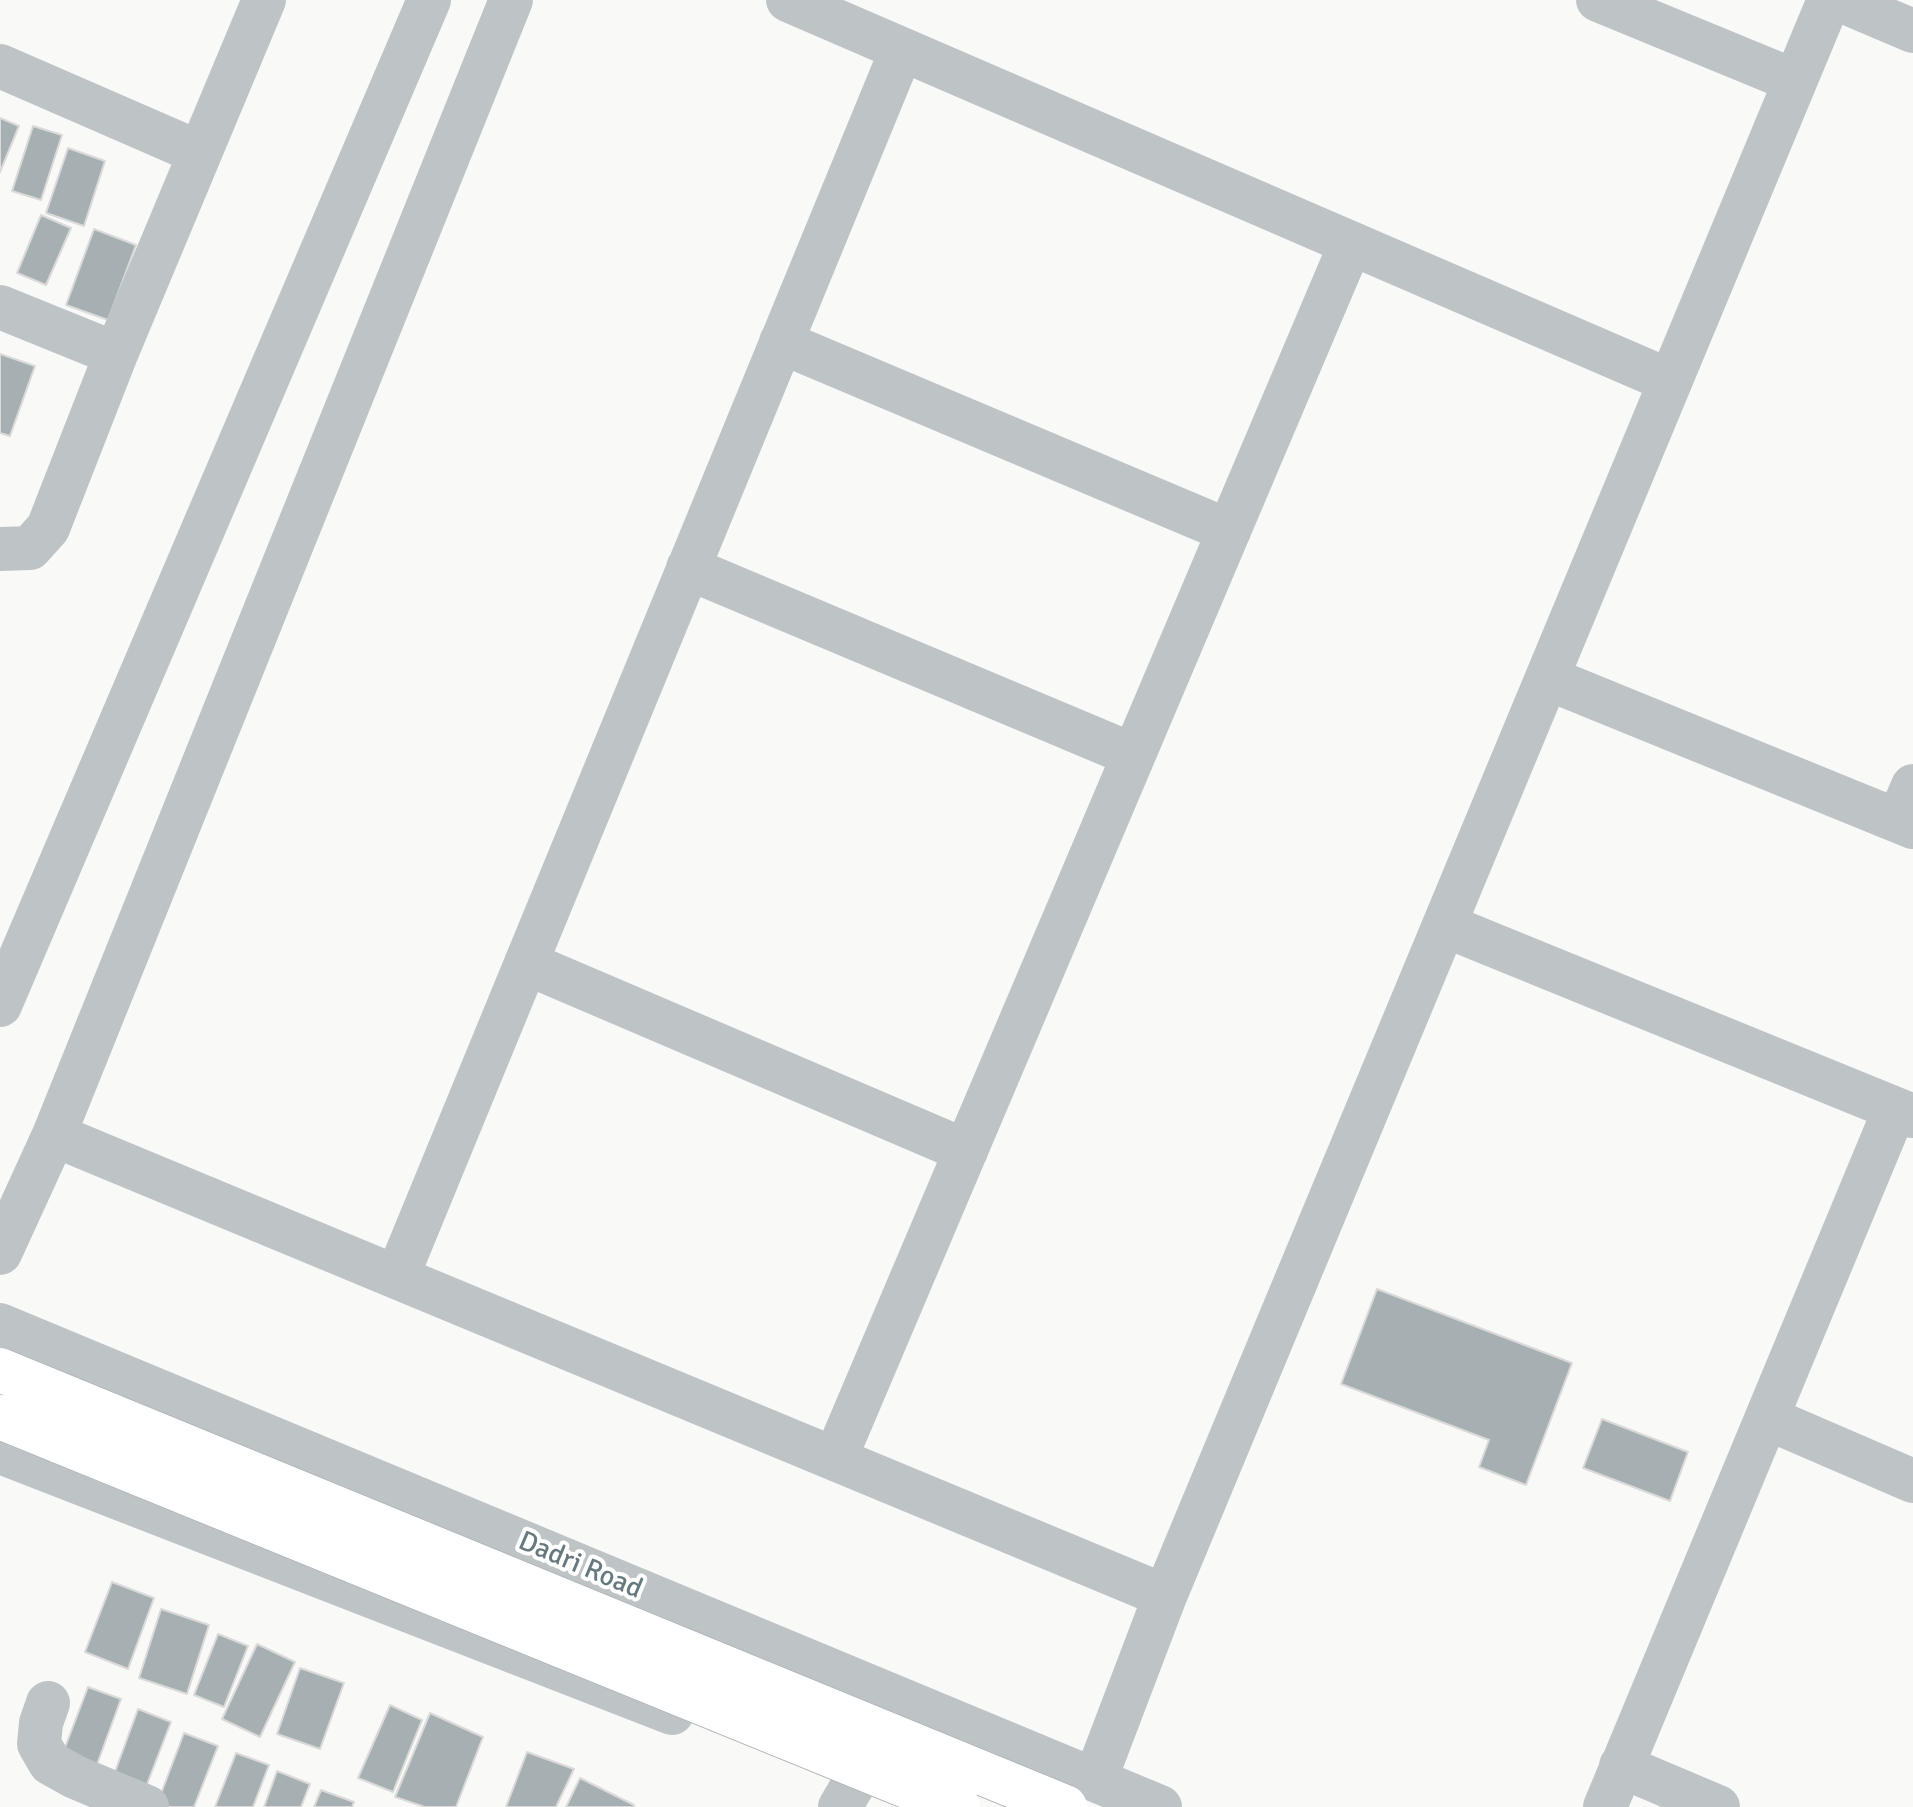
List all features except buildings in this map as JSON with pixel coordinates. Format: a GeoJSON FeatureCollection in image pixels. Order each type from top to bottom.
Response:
{"type":"FeatureCollection","features":[{"type":"Feature","properties":{"kind":"main road"},"geometry":{"type":"LineString","coordinates":[[0,1370],[1080,1794]]}},
{"type":"Feature","properties":{"kind":"main road"},"geometry":{"type":"LineString","coordinates":[[0,1417],[958,1807]]}},
{"type":"Feature","properties":{"kind":"street"},"geometry":{"type":"LineString","coordinates":[[0,549],[30,548],[48,528],[116,354],[264,0]]}},
{"type":"Feature","properties":{"kind":"street"},"geometry":{"type":"LineString","coordinates":[[0,1005],[429,0]]}},
{"type":"Feature","properties":{"kind":"street"},"geometry":{"type":"LineString","coordinates":[[0,1253],[54,1135],[511,0]]}},
{"type":"Feature","properties":{"kind":"street"},"geometry":{"type":"LineString","coordinates":[[788,0],[1670,381]]}},
{"type":"Feature","properties":{"kind":"street"},"geometry":{"type":"LineString","coordinates":[[1598,0],[1795,81]]}},
{"type":"Feature","properties":{"kind":"street"},"geometry":{"type":"LineString","coordinates":[[1080,1794],[1829,0]]}},
{"type":"Feature","properties":{"kind":"street"},"geometry":{"type":"LineString","coordinates":[[1840,0],[1913,31]]}},
{"type":"Feature","properties":{"kind":"street"},"geometry":{"type":"LineString","coordinates":[[397,1277],[902,49]]}},
{"type":"Feature","properties":{"kind":"street"},"geometry":{"type":"LineString","coordinates":[[0,66],[200,153]]}},
{"type":"Feature","properties":{"kind":"street"},"geometry":{"type":"LineString","coordinates":[[835,1459],[1351,243]]}},
{"type":"Feature","properties":{"kind":"street"},"geometry":{"type":"LineString","coordinates":[[0,307],[116,354]]}},
{"type":"Feature","properties":{"kind":"street"},"geometry":{"type":"LineString","coordinates":[[781,342],[1229,531]]}},
{"type":"Feature","properties":{"kind":"street"},"geometry":{"type":"LineString","coordinates":[[688,568],[1133,755]]}},
{"type":"Feature","properties":{"kind":"street"},"geometry":{"type":"LineString","coordinates":[[1547,678],[1908,811]]}},
{"type":"Feature","properties":{"kind":"street"},"geometry":{"type":"LineString","coordinates":[[1444,925],[1904,1113],[1767,1418],[1605,1807]]}},
{"type":"Feature","properties":{"kind":"street"},"geometry":{"type":"LineString","coordinates":[[526,963],[966,1151]]}},
{"type":"Feature","properties":{"kind":"street"},"geometry":{"type":"LineString","coordinates":[[54,1135],[1165,1596]]}},
{"type":"Feature","properties":{"kind":"street","name":"Dadri Road"},"geometry":{"type":"LineString","coordinates":[[0,1325],[274,1439],[1080,1794],[1160,1807]]}},
{"type":"Feature","properties":{"kind":"street"},"geometry":{"type":"LineString","coordinates":[[1767,1418],[1913,1481]]}},
{"type":"Feature","properties":{"kind":"street"},"geometry":{"type":"LineString","coordinates":[[226,1538],[274,1439]]}},
{"type":"Feature","properties":{"kind":"street"},"geometry":{"type":"LineString","coordinates":[[0,1452],[226,1538],[846,1796],[904,1807]]}},
{"type":"Feature","properties":{"kind":"street"},"geometry":{"type":"LineString","coordinates":[[48,1703],[41,1723],[39,1744],[50,1763],[75,1777],[147,1807]]}},
{"type":"Feature","properties":{"kind":"street"},"geometry":{"type":"LineString","coordinates":[[1621,1766],[1718,1807]]}}]}
